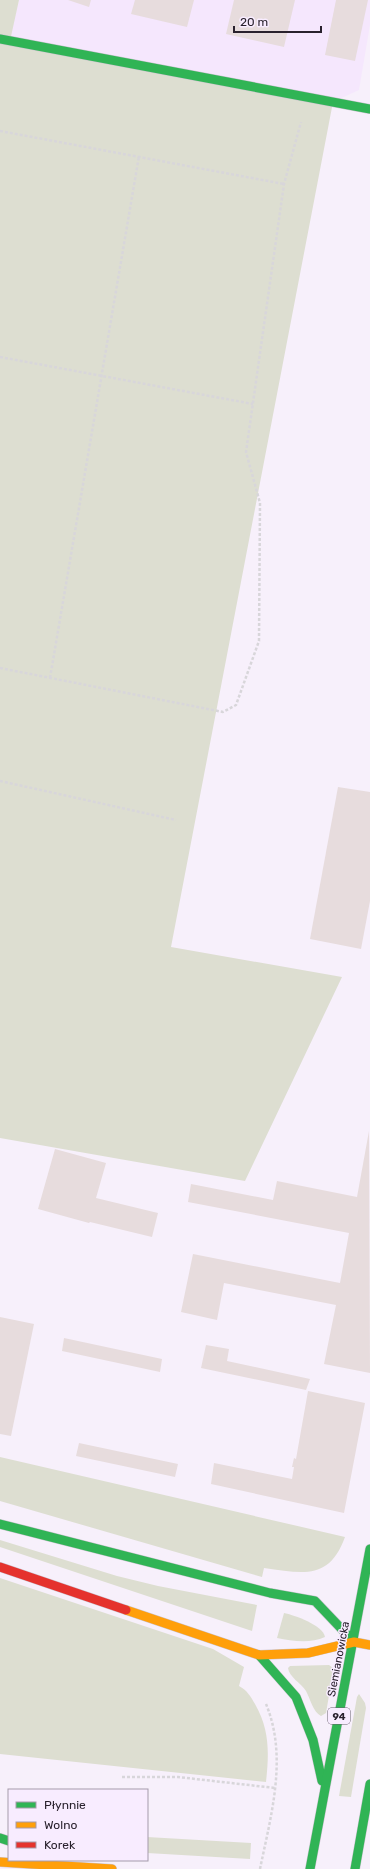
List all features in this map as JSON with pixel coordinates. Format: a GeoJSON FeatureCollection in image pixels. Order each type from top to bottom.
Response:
{"type":"FeatureCollection","features":[{"type":"Feature","properties":{"kind":"main road"},"geometry":{"type":"LineString","coordinates":[[0,39],[370,109]]}},
{"type":"Feature","properties":{"kind":"main road"},"geometry":{"type":"LineString","coordinates":[[0,1524],[270,1593],[316,1601],[354,1642]]}},
{"type":"Feature","properties":{"kind":"main road","name":"Siemianowicka"},"geometry":{"type":"LineString","coordinates":[[310,1869],[324,1790],[354,1642],[370,1549]]}},
{"type":"Feature","properties":{"kind":"main road"},"geometry":{"type":"LineString","coordinates":[[0,1567],[259,1655],[308,1653],[354,1642],[370,1645]]}},
{"type":"Feature","properties":{"kind":"main road"},"geometry":{"type":"LineString","coordinates":[[259,1655],[296,1697],[313,1740],[324,1790]]}},
{"type":"Feature","properties":{"kind":"main road"},"geometry":{"type":"LineString","coordinates":[[355,1869],[370,1784]]}},
{"type":"Feature","properties":{"kind":"main road"},"geometry":{"type":"LineString","coordinates":[[68,1861],[87,1868]]}},
{"type":"Feature","properties":{"kind":"main road"},"geometry":{"type":"LineString","coordinates":[[0,1862],[112,1869]]}},
{"type":"Feature","properties":{"kind":"path"},"geometry":{"type":"LineString","coordinates":[[0,668],[223,712],[236,706],[259,640],[260,503],[246,452],[284,184],[308,97]]}},
{"type":"Feature","properties":{"kind":"path"},"geometry":{"type":"LineString","coordinates":[[0,131],[284,184]]}},
{"type":"Feature","properties":{"kind":"path"},"geometry":{"type":"LineString","coordinates":[[50,678],[138,156]]}},
{"type":"Feature","properties":{"kind":"path"},"geometry":{"type":"LineString","coordinates":[[0,357],[253,404]]}},
{"type":"Feature","properties":{"kind":"path"},"geometry":{"type":"LineString","coordinates":[[0,781],[176,820]]}},
{"type":"Feature","properties":{"kind":"path"},"geometry":{"type":"LineString","coordinates":[[260,1869],[275,1788],[277,1765],[273,1726],[265,1702]]}},
{"type":"Feature","properties":{"kind":"path"},"geometry":{"type":"LineString","coordinates":[[122,1777],[178,1777],[275,1788]]}},
{"type":"Feature","properties":{"kind":"shaded area"},"geometry":{"type":"Polygon","coordinates":[[[0,0],[19,0],[10,41],[333,102],[171,947],[342,977],[245,1181],[0,1138],[0,0]]]}},
{"type":"Feature","properties":{"kind":"shaded area"},"geometry":{"type":"Polygon","coordinates":[[[19,0],[370,0],[370,25],[359,90],[333,102],[9,41],[19,0]]]}},
{"type":"Feature","properties":{"kind":"shaded area"},"geometry":{"type":"Polygon","coordinates":[[[0,1457],[345,1537],[339,1551],[331,1561],[323,1567],[313,1571],[303,1572],[264,1568],[262,1577],[0,1501],[0,1457]]]}},
{"type":"Feature","properties":{"kind":"shaded area"},"geometry":{"type":"Polygon","coordinates":[[[0,1540],[117,1576],[158,1586],[257,1605],[252,1631],[0,1547],[0,1540]]]}},
{"type":"Feature","properties":{"kind":"shaded area"},"geometry":{"type":"Polygon","coordinates":[[[0,1578],[213,1649],[244,1667],[239,1686],[247,1692],[255,1704],[266,1733],[268,1762],[266,1782],[0,1754],[0,1578]]]}},
{"type":"Feature","properties":{"kind":"shaded area"},"geometry":{"type":"Polygon","coordinates":[[[284,1613],[301,1618],[314,1625],[319,1628],[325,1637],[313,1641],[295,1641],[277,1638],[284,1613]]]}},
{"type":"Feature","properties":{"kind":"shaded area"},"geometry":{"type":"Polygon","coordinates":[[[329,1665],[333,1668],[333,1672],[326,1713],[321,1716],[314,1708],[304,1688],[293,1677],[288,1668],[290,1666],[329,1665]]]}},
{"type":"Feature","properties":{"kind":"shaded area"},"geometry":{"type":"Polygon","coordinates":[[[359,1694],[365,1703],[366,1708],[351,1797],[339,1796],[357,1697],[359,1694]]]}},
{"type":"Feature","properties":{"kind":"shaded area"},"geometry":{"type":"Polygon","coordinates":[[[148,1837],[251,1843],[250,1859],[148,1853],[148,1837]]]}},
{"type":"Feature","properties":{"kind":"building"},"geometry":{"type":"Polygon","coordinates":[[[68,0],[91,0],[89,7],[68,0]]]}},
{"type":"Feature","properties":{"kind":"building"},"geometry":{"type":"Polygon","coordinates":[[[135,0],[194,0],[187,27],[131,14],[135,0]]]}},
{"type":"Feature","properties":{"kind":"building"},"geometry":{"type":"Polygon","coordinates":[[[234,0],[295,0],[284,47],[226,34],[234,0]]]}},
{"type":"Feature","properties":{"kind":"building"},"geometry":{"type":"Polygon","coordinates":[[[336,0],[368,0],[355,61],[325,55],[336,0]]]}},
{"type":"Feature","properties":{"kind":"building"},"geometry":{"type":"Polygon","coordinates":[[[338,787],[370,792],[370,901],[361,949],[310,939],[338,787]]]}},
{"type":"Feature","properties":{"kind":"building"},"geometry":{"type":"Polygon","coordinates":[[[369,1131],[370,1373],[324,1364],[336,1305],[224,1283],[217,1320],[181,1312],[193,1254],[340,1283],[349,1233],[188,1202],[191,1184],[273,1200],[277,1181],[357,1197],[369,1131]]]}},
{"type":"Feature","properties":{"kind":"building"},"geometry":{"type":"Polygon","coordinates":[[[55,1149],[106,1163],[96,1198],[158,1213],[152,1237],[89,1223],[38,1209],[55,1149]]]}},
{"type":"Feature","properties":{"kind":"building"},"geometry":{"type":"Polygon","coordinates":[[[0,1317],[34,1324],[11,1436],[0,1434],[0,1317]]]}},
{"type":"Feature","properties":{"kind":"building"},"geometry":{"type":"Polygon","coordinates":[[[64,1338],[162,1359],[160,1372],[62,1351],[64,1338]]]}},
{"type":"Feature","properties":{"kind":"building"},"geometry":{"type":"Polygon","coordinates":[[[206,1345],[229,1349],[227,1361],[310,1379],[306,1390],[201,1368],[206,1345]]]}},
{"type":"Feature","properties":{"kind":"building"},"geometry":{"type":"Polygon","coordinates":[[[308,1391],[365,1403],[344,1513],[211,1484],[214,1463],[292,1479],[294,1467],[292,1467],[294,1458],[296,1459],[308,1391]]]}},
{"type":"Feature","properties":{"kind":"building"},"geometry":{"type":"Polygon","coordinates":[[[79,1443],[178,1464],[175,1477],[76,1456],[79,1443]]]}},
{"type":"Feature","properties":{"kind":"traffic: fast"},"geometry":{"type":"LineString","coordinates":[[0,39],[370,109]]}},
{"type":"Feature","properties":{"kind":"traffic: fast"},"geometry":{"type":"LineString","coordinates":[[0,1524],[270,1593],[315,1601],[354,1642]]}},
{"type":"Feature","properties":{"kind":"traffic: fast"},"geometry":{"type":"LineString","coordinates":[[310,1869],[370,1549]]}},
{"type":"Feature","properties":{"kind":"traffic: fast"},"geometry":{"type":"LineString","coordinates":[[259,1655],[296,1697],[313,1740],[322,1781]]}},
{"type":"Feature","properties":{"kind":"traffic: fast"},"geometry":{"type":"LineString","coordinates":[[355,1869],[370,1784]]}},
{"type":"Feature","properties":{"kind":"traffic: fast"},"geometry":{"type":"LineString","coordinates":[[0,1838],[8,1841]]}},
{"type":"Feature","properties":{"kind":"traffic: slow"},"geometry":{"type":"LineString","coordinates":[[126,1610],[259,1655],[308,1653],[354,1642],[370,1645]]}},
{"type":"Feature","properties":{"kind":"traffic: slow"},"geometry":{"type":"LineString","coordinates":[[0,1862],[112,1869]]}},
{"type":"Feature","properties":{"kind":"traffic: jam"},"geometry":{"type":"LineString","coordinates":[[0,1567],[126,1610]]}}]}
